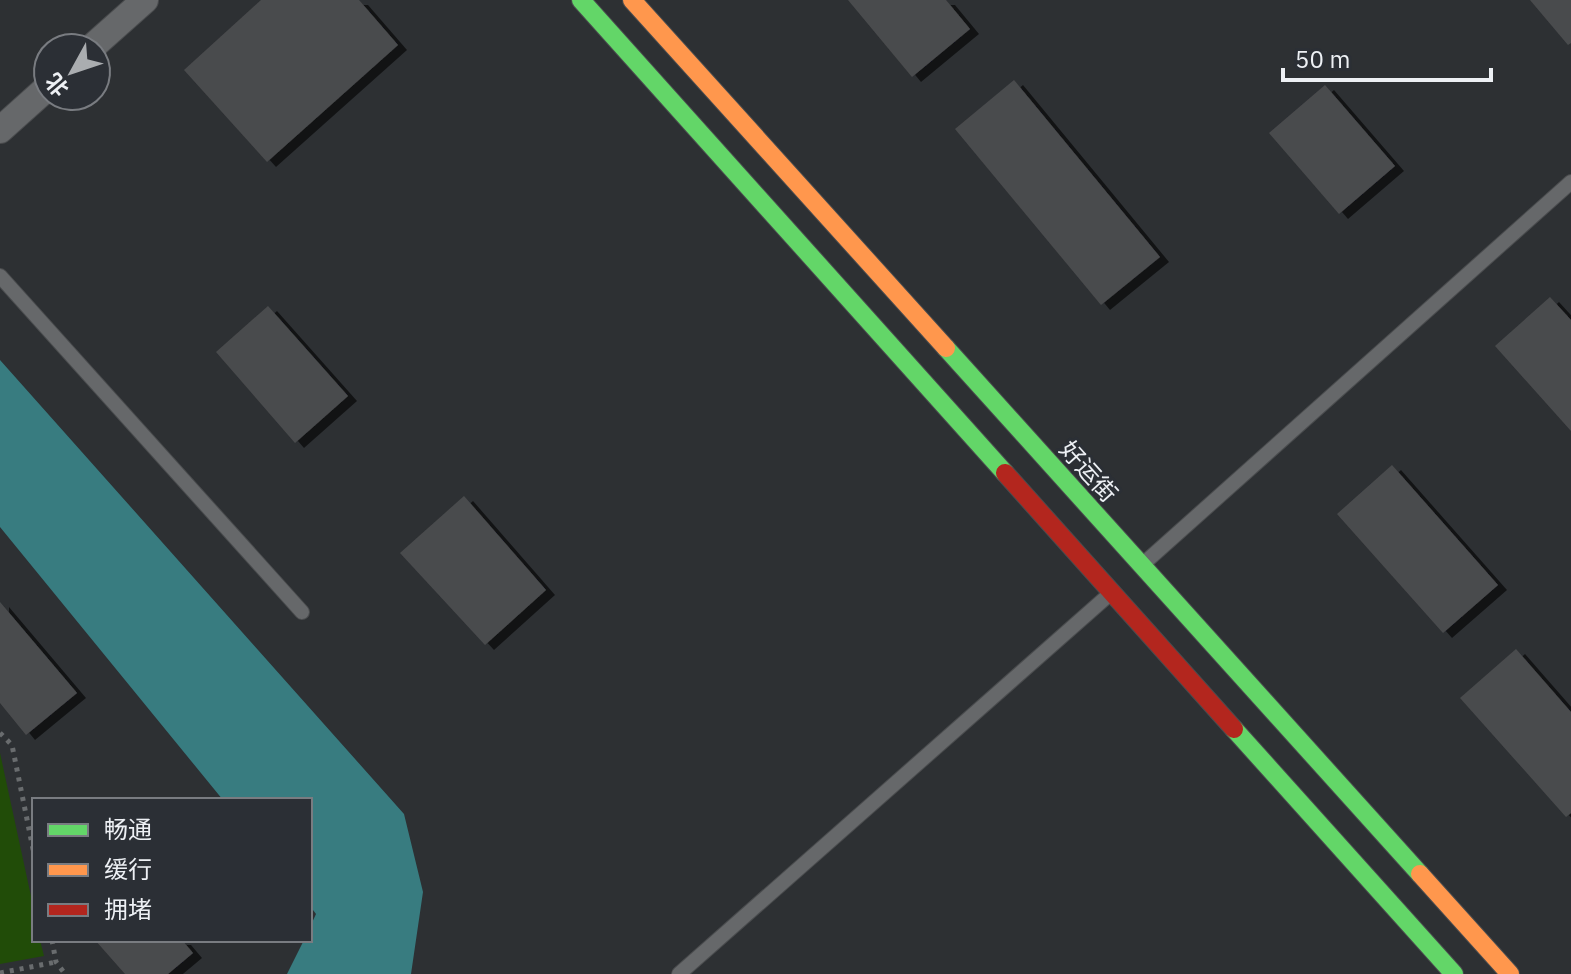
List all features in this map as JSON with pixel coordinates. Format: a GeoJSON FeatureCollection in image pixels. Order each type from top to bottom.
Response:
{"type":"FeatureCollection","features":[{"type":"Feature","properties":{"kind":"street"},"geometry":{"type":"LineString","coordinates":[[109,32],[145,0]]}},
{"type":"Feature","properties":{"kind":"street"},"geometry":{"type":"LineString","coordinates":[[581,0],[1454,974]]}},
{"type":"Feature","properties":{"kind":"street","name":"好运街"},"geometry":{"type":"LineString","coordinates":[[632,0],[1510,974]]}},
{"type":"Feature","properties":{"kind":"street"},"geometry":{"type":"LineString","coordinates":[[0,130],[32,101]]}},
{"type":"Feature","properties":{"kind":"lane"},"geometry":{"type":"LineString","coordinates":[[1142,565],[1571,182]]}},
{"type":"Feature","properties":{"kind":"lane"},"geometry":{"type":"LineString","coordinates":[[0,276],[302,612]]}},
{"type":"Feature","properties":{"kind":"lane"},"geometry":{"type":"LineString","coordinates":[[679,974],[1111,593]]}},
{"type":"Feature","properties":{"kind":"path"},"geometry":{"type":"LineString","coordinates":[[0,733],[12,745],[32,844]]}},
{"type":"Feature","properties":{"kind":"path"},"geometry":{"type":"LineString","coordinates":[[52,942],[56,962],[65,974]]}},
{"type":"Feature","properties":{"kind":"path"},"geometry":{"type":"LineString","coordinates":[[0,973],[56,962]]}},
{"type":"Feature","properties":{"kind":"green space"},"geometry":{"type":"Polygon","coordinates":[[[0,753],[32,901],[32,942],[40,942],[44,956],[0,964],[0,753]]]}},
{"type":"Feature","properties":{"kind":"water"},"geometry":{"type":"Polygon","coordinates":[[[0,360],[404,814],[423,892],[411,974],[287,974],[303,942],[312,942],[312,923],[316,914],[312,909],[312,798],[221,798],[0,527],[0,360]]]}},
{"type":"Feature","properties":{"kind":"building"},"geometry":{"type":"Polygon","coordinates":[[[261,0],[359,0],[398,45],[267,162],[184,70],[261,0]]]}},
{"type":"Feature","properties":{"kind":"building"},"geometry":{"type":"Polygon","coordinates":[[[848,0],[946,0],[970,29],[912,77],[848,0]]]}},
{"type":"Feature","properties":{"kind":"building"},"geometry":{"type":"Polygon","coordinates":[[[1530,0],[1571,0],[1571,43],[1568,45],[1530,0]]]}},
{"type":"Feature","properties":{"kind":"building"},"geometry":{"type":"Polygon","coordinates":[[[1014,80],[1160,257],[1101,305],[955,129],[1014,80]]]}},
{"type":"Feature","properties":{"kind":"building"},"geometry":{"type":"Polygon","coordinates":[[[1325,85],[1395,166],[1339,214],[1269,133],[1325,85]]]}},
{"type":"Feature","properties":{"kind":"building"},"geometry":{"type":"Polygon","coordinates":[[[1550,297],[1571,320],[1571,431],[1495,346],[1550,297]]]}},
{"type":"Feature","properties":{"kind":"building"},"geometry":{"type":"Polygon","coordinates":[[[268,306],[348,396],[295,443],[216,352],[268,306]]]}},
{"type":"Feature","properties":{"kind":"building"},"geometry":{"type":"Polygon","coordinates":[[[1392,465],[1498,585],[1443,633],[1337,514],[1392,465]]]}},
{"type":"Feature","properties":{"kind":"building"},"geometry":{"type":"Polygon","coordinates":[[[464,496],[546,590],[485,645],[400,553],[464,496]]]}},
{"type":"Feature","properties":{"kind":"building"},"geometry":{"type":"Polygon","coordinates":[[[0,602],[77,693],[26,735],[0,703],[0,602]]]}},
{"type":"Feature","properties":{"kind":"building"},"geometry":{"type":"Polygon","coordinates":[[[1516,649],[1571,712],[1571,813],[1566,817],[1460,698],[1516,649]]]}},
{"type":"Feature","properties":{"kind":"building"},"geometry":{"type":"Polygon","coordinates":[[[97,942],[184,942],[193,953],[168,974],[125,974],[97,942]]]}},
{"type":"Feature","properties":{"kind":"traffic: fast"},"geometry":{"type":"LineString","coordinates":[[581,0],[1005,473]]}},
{"type":"Feature","properties":{"kind":"traffic: fast"},"geometry":{"type":"LineString","coordinates":[[946,348],[1420,874]]}},
{"type":"Feature","properties":{"kind":"traffic: fast"},"geometry":{"type":"LineString","coordinates":[[1234,729],[1454,974]]}},
{"type":"Feature","properties":{"kind":"traffic: slow"},"geometry":{"type":"LineString","coordinates":[[632,0],[946,348]]}},
{"type":"Feature","properties":{"kind":"traffic: slow"},"geometry":{"type":"LineString","coordinates":[[1420,874],[1510,974]]}},
{"type":"Feature","properties":{"kind":"traffic: jam"},"geometry":{"type":"LineString","coordinates":[[1005,473],[1234,729]]}}]}
